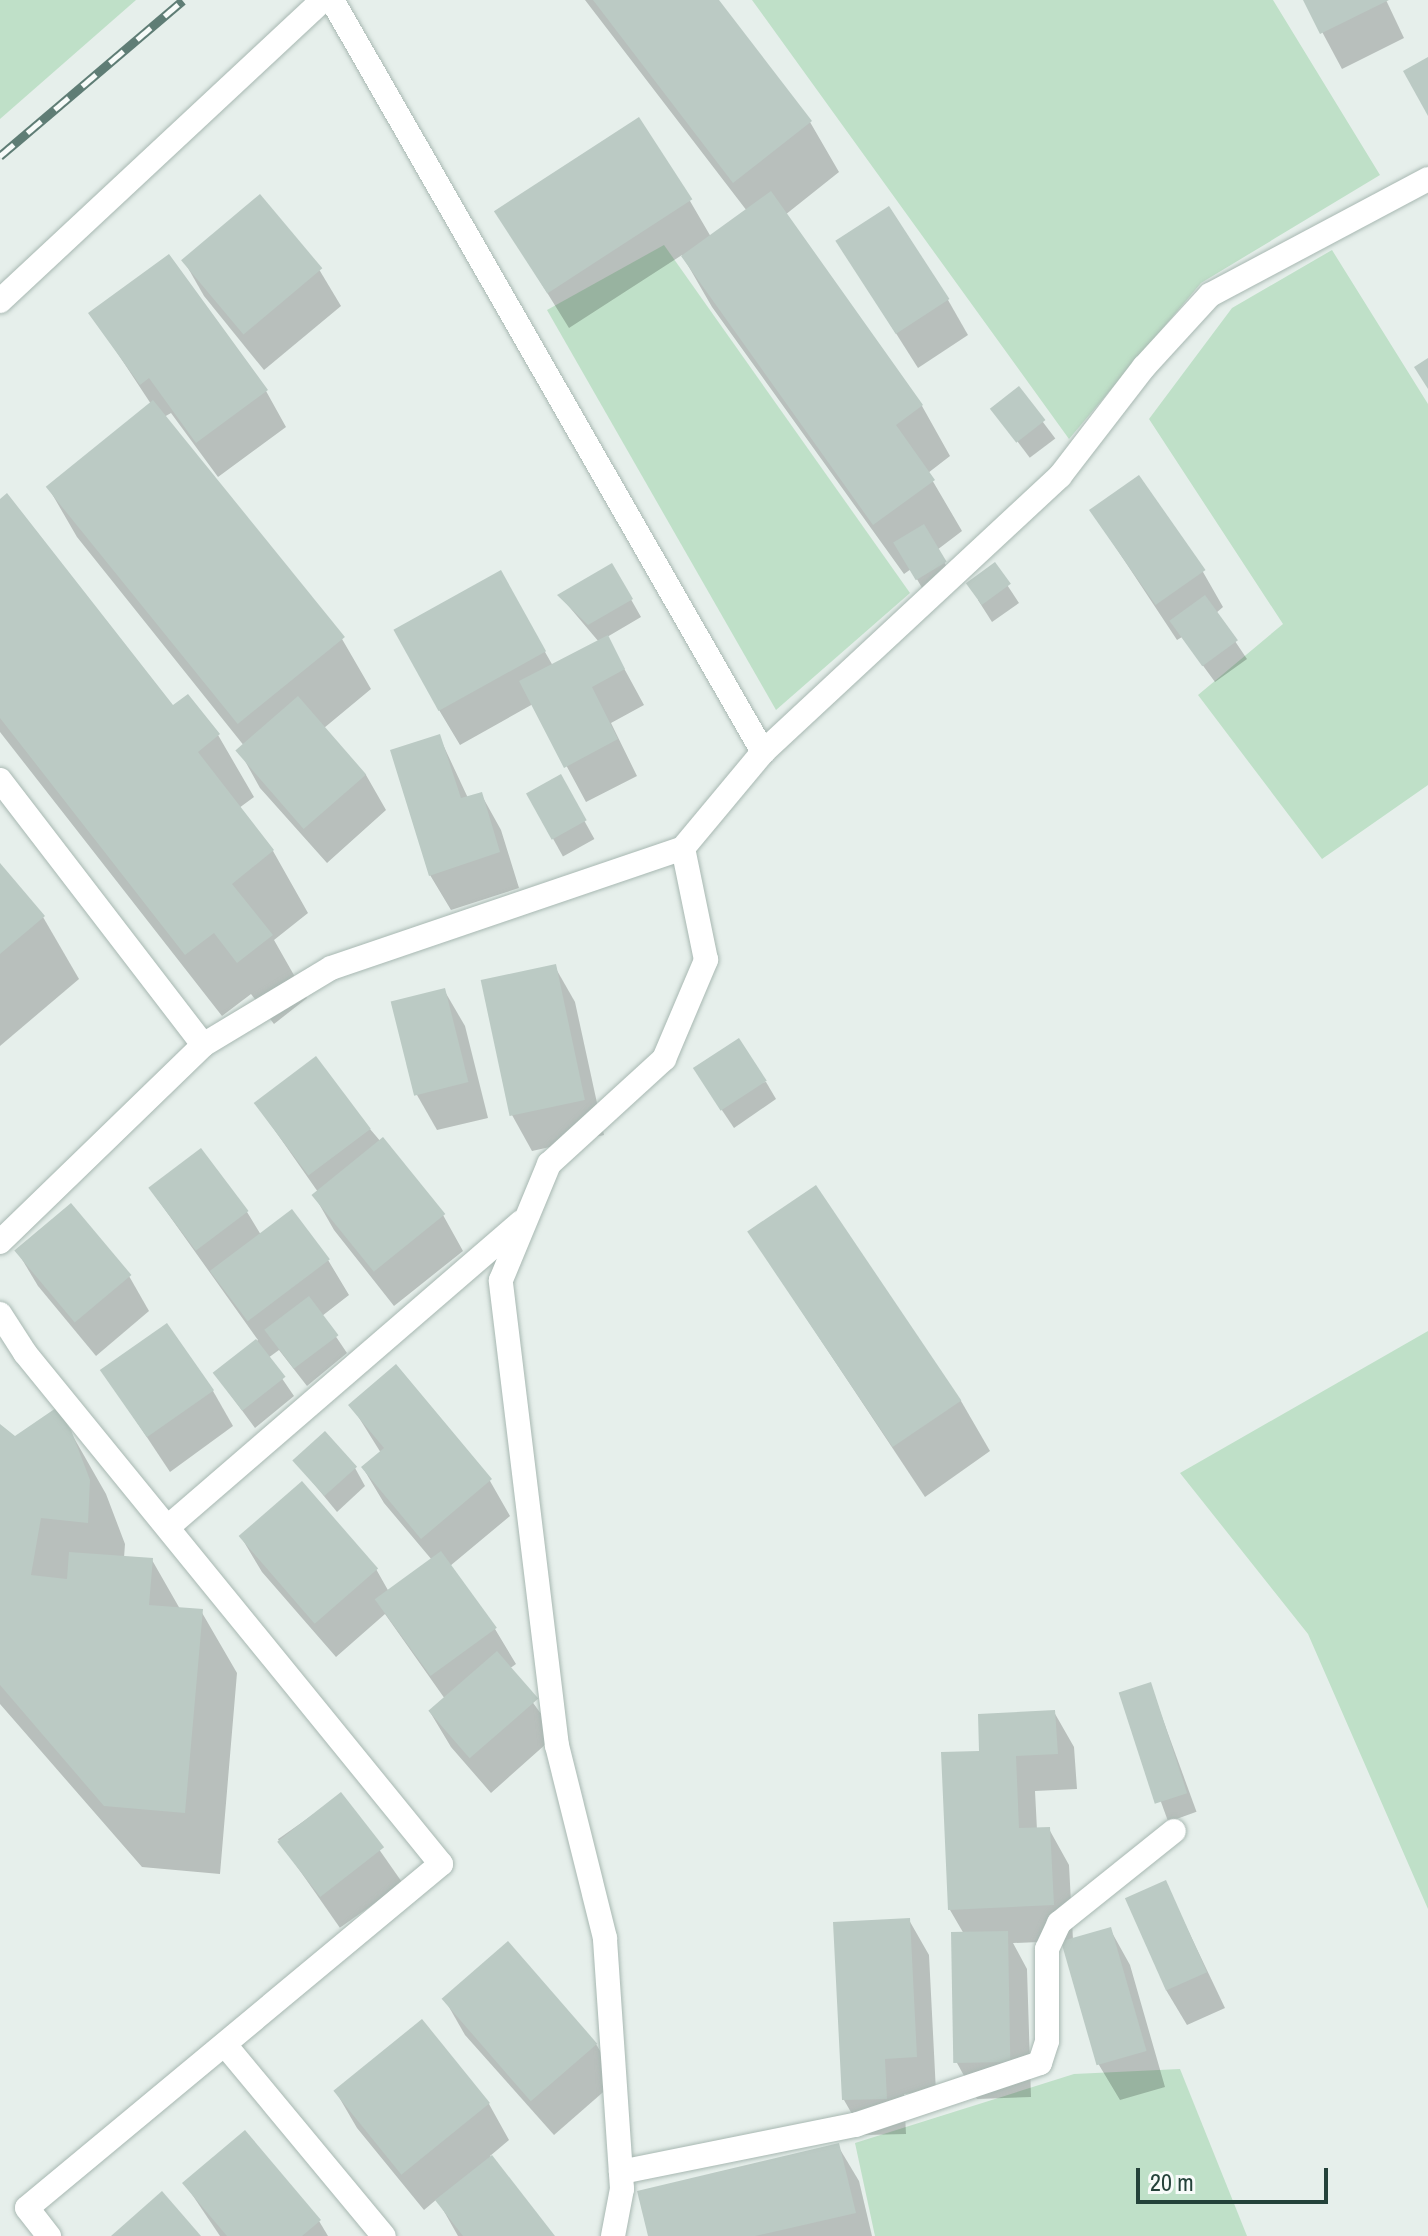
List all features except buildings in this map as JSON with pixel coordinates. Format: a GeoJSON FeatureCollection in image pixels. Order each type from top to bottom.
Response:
{"type":"FeatureCollection","features":[{"type":"Feature","properties":{"kind":"street"},"geometry":{"type":"LineString","coordinates":[[0,301],[323,0]]}},
{"type":"Feature","properties":{"kind":"street"},"geometry":{"type":"LineString","coordinates":[[332,0],[763,752]]}},
{"type":"Feature","properties":{"kind":"street"},"geometry":{"type":"LineString","coordinates":[[0,1242],[203,1045],[331,968],[683,848],[763,752],[1060,476],[1144,367],[1210,295],[1428,179]]}},
{"type":"Feature","properties":{"kind":"street"},"geometry":{"type":"LineString","coordinates":[[0,780],[203,1045]]}},
{"type":"Feature","properties":{"kind":"street"},"geometry":{"type":"LineString","coordinates":[[613,2236],[621,2172],[605,1938],[557,1746],[501,1280],[549,1164],[664,1059],[706,960],[683,848]]}},
{"type":"Feature","properties":{"kind":"street"},"geometry":{"type":"LineString","coordinates":[[169,1526],[526,1217]]}},
{"type":"Feature","properties":{"kind":"street"},"geometry":{"type":"LineString","coordinates":[[0,1314],[25,1353],[169,1526],[441,1864],[226,2046],[27,2208],[49,2236]]}},
{"type":"Feature","properties":{"kind":"street"},"geometry":{"type":"LineString","coordinates":[[621,2172],[855,2125],[1040,2063],[1047,2041],[1047,1949],[1059,1923],[1174,1831]]}},
{"type":"Feature","properties":{"kind":"street"},"geometry":{"type":"LineString","coordinates":[[226,2046],[384,2236]]}},
{"type":"Feature","properties":{"kind":"green space"},"geometry":{"type":"Polygon","coordinates":[[[0,0],[136,0],[0,119],[0,0]]]}},
{"type":"Feature","properties":{"kind":"green space"},"geometry":{"type":"Polygon","coordinates":[[[752,0],[1273,0],[1380,175],[1201,283],[1069,439],[752,0]]]}},
{"type":"Feature","properties":{"kind":"green space"},"geometry":{"type":"Polygon","coordinates":[[[664,245],[910,593],[776,710],[547,310],[664,245]]]}},
{"type":"Feature","properties":{"kind":"green space"},"geometry":{"type":"Polygon","coordinates":[[[1332,250],[1428,404],[1428,785],[1322,859],[1198,695],[1283,624],[1149,419],[1232,308],[1332,250]]]}},
{"type":"Feature","properties":{"kind":"green space"},"geometry":{"type":"Polygon","coordinates":[[[1428,1331],[1428,1909],[1308,1634],[1180,1473],[1428,1331]]]}},
{"type":"Feature","properties":{"kind":"green space"},"geometry":{"type":"Polygon","coordinates":[[[1180,2069],[1247,2236],[875,2236],[855,2143],[1074,2074],[1180,2069]]]}},
{"type":"Feature","properties":{"kind":"railway"},"geometry":{"type":"LineString","coordinates":[[0,156],[183,0]]}}]}
